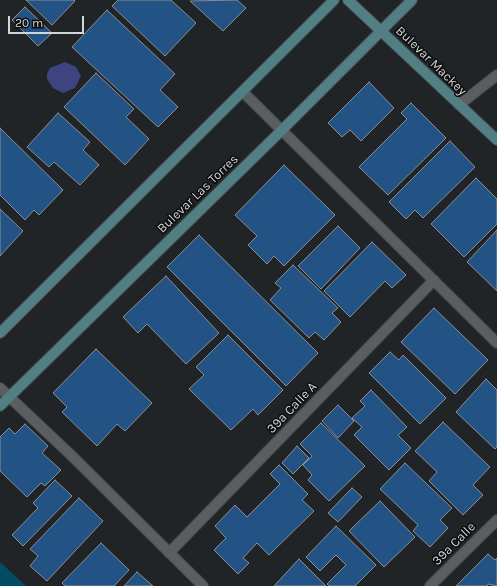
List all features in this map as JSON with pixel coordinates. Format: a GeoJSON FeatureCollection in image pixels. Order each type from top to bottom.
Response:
{"type":"FeatureCollection","features":[{"type":"Feature","properties":{"kind":"street"},"geometry":{"type":"LineString","coordinates":[[0,332],[334,0]]}},
{"type":"Feature","properties":{"kind":"street","name":"Bulevar Mackey"},"geometry":{"type":"LineString","coordinates":[[348,0],[497,140]]}},
{"type":"Feature","properties":{"kind":"street","name":"Bulevar Las Torres"},"geometry":{"type":"LineString","coordinates":[[0,406],[282,130],[412,0]]}},
{"type":"Feature","properties":{"kind":"street"},"geometry":{"type":"LineString","coordinates":[[459,105],[497,75]]}},
{"type":"Feature","properties":{"kind":"street"},"geometry":{"type":"LineString","coordinates":[[243,92],[497,343]]}},
{"type":"Feature","properties":{"kind":"street","name":"39a Calle A"},"geometry":{"type":"LineString","coordinates":[[169,553],[434,280]]}},
{"type":"Feature","properties":{"kind":"street"},"geometry":{"type":"LineString","coordinates":[[0,388],[73,457],[203,586]]}},
{"type":"Feature","properties":{"kind":"street","name":"39a Calle"},"geometry":{"type":"LineString","coordinates":[[430,586],[497,520]]}},
{"type":"Feature","properties":{"kind":"shaded area"},"geometry":{"type":"Polygon","coordinates":[[[65,62],[76,67],[81,76],[75,88],[63,93],[53,88],[47,79],[47,74],[50,68],[65,62]]]}},
{"type":"Feature","properties":{"kind":"shaded area"},"geometry":{"type":"Polygon","coordinates":[[[0,562],[26,586],[0,586],[0,562]]]}},
{"type":"Feature","properties":{"kind":"building"},"geometry":{"type":"Polygon","coordinates":[[[26,0],[74,0],[75,1],[52,25],[26,0]]]}},
{"type":"Feature","properties":{"kind":"building"},"geometry":{"type":"Polygon","coordinates":[[[118,0],[171,0],[196,23],[165,56],[112,6],[118,0]]]}},
{"type":"Feature","properties":{"kind":"building"},"geometry":{"type":"Polygon","coordinates":[[[237,0],[246,8],[223,31],[190,1],[237,0]]]}},
{"type":"Feature","properties":{"kind":"building"},"geometry":{"type":"Polygon","coordinates":[[[25,7],[52,33],[38,46],[12,20],[25,7]]]}},
{"type":"Feature","properties":{"kind":"building"},"geometry":{"type":"Polygon","coordinates":[[[107,10],[175,74],[160,90],[178,107],[158,127],[72,47],[107,10]]]}},
{"type":"Feature","properties":{"kind":"building"},"geometry":{"type":"Polygon","coordinates":[[[96,73],[134,109],[126,117],[149,139],[125,165],[64,107],[96,73]]]}},
{"type":"Feature","properties":{"kind":"building"},"geometry":{"type":"Polygon","coordinates":[[[369,82],[394,108],[361,141],[350,130],[342,137],[328,123],[369,82]]]}},
{"type":"Feature","properties":{"kind":"building"},"geometry":{"type":"Polygon","coordinates":[[[411,103],[446,138],[388,195],[359,167],[407,119],[401,113],[411,103]]]}},
{"type":"Feature","properties":{"kind":"building"},"geometry":{"type":"Polygon","coordinates":[[[58,113],[90,142],[83,150],[99,165],[80,185],[54,162],[49,167],[27,147],[58,113]]]}},
{"type":"Feature","properties":{"kind":"building"},"geometry":{"type":"Polygon","coordinates":[[[0,128],[63,190],[39,215],[34,210],[25,220],[0,195],[0,128]]]}},
{"type":"Feature","properties":{"kind":"building"},"geometry":{"type":"Polygon","coordinates":[[[450,141],[475,167],[423,218],[415,210],[406,219],[389,202],[450,141]]]}},
{"type":"Feature","properties":{"kind":"building"},"geometry":{"type":"Polygon","coordinates":[[[284,165],[335,215],[284,266],[274,256],[267,264],[248,245],[257,236],[235,215],[284,165]]]}},
{"type":"Feature","properties":{"kind":"building"},"geometry":{"type":"Polygon","coordinates":[[[476,178],[497,199],[497,224],[464,257],[431,224],[476,178]]]}},
{"type":"Feature","properties":{"kind":"building"},"geometry":{"type":"Polygon","coordinates":[[[0,209],[23,231],[0,256],[0,209]]]}},
{"type":"Feature","properties":{"kind":"building"},"geometry":{"type":"Polygon","coordinates":[[[338,226],[360,248],[321,289],[298,266],[338,226]]]}},
{"type":"Feature","properties":{"kind":"building"},"geometry":{"type":"Polygon","coordinates":[[[497,230],[497,291],[467,262],[497,230]]]}},
{"type":"Feature","properties":{"kind":"building"},"geometry":{"type":"Polygon","coordinates":[[[199,235],[318,353],[286,386],[167,267],[199,235]]]}},
{"type":"Feature","properties":{"kind":"building"},"geometry":{"type":"Polygon","coordinates":[[[372,242],[406,275],[392,288],[385,281],[350,317],[324,291],[372,242]]]}},
{"type":"Feature","properties":{"kind":"building"},"geometry":{"type":"Polygon","coordinates":[[[293,265],[338,308],[332,313],[341,322],[324,340],[315,332],[309,338],[270,300],[281,288],[275,283],[293,265]]]}},
{"type":"Feature","properties":{"kind":"building"},"geometry":{"type":"Polygon","coordinates":[[[166,276],[219,333],[186,364],[147,324],[138,333],[123,317],[166,276]]]}},
{"type":"Feature","properties":{"kind":"building"},"geometry":{"type":"Polygon","coordinates":[[[434,308],[488,360],[455,394],[401,342],[434,308]]]}},
{"type":"Feature","properties":{"kind":"building"},"geometry":{"type":"Polygon","coordinates":[[[228,335],[283,390],[258,415],[253,409],[231,430],[189,389],[204,375],[196,367],[228,335]]]}},
{"type":"Feature","properties":{"kind":"building"},"geometry":{"type":"Polygon","coordinates":[[[96,349],[152,403],[125,431],[117,424],[97,446],[62,412],[67,407],[53,393],[96,349]]]}},
{"type":"Feature","properties":{"kind":"building"},"geometry":{"type":"Polygon","coordinates":[[[390,352],[399,360],[403,355],[446,398],[420,424],[369,373],[390,352]]]}},
{"type":"Feature","properties":{"kind":"building"},"geometry":{"type":"Polygon","coordinates":[[[486,379],[497,390],[497,447],[495,449],[456,412],[486,379]]]}},
{"type":"Feature","properties":{"kind":"building"},"geometry":{"type":"Polygon","coordinates":[[[371,390],[407,427],[398,435],[411,448],[389,470],[354,435],[362,427],[352,418],[365,406],[360,401],[371,390]]]}},
{"type":"Feature","properties":{"kind":"building"},"geometry":{"type":"Polygon","coordinates":[[[338,405],[354,421],[338,438],[322,421],[338,405]]]}},
{"type":"Feature","properties":{"kind":"building"},"geometry":{"type":"Polygon","coordinates":[[[443,422],[490,467],[473,485],[483,495],[463,515],[429,481],[437,472],[415,451],[443,422]]]}},
{"type":"Feature","properties":{"kind":"building"},"geometry":{"type":"Polygon","coordinates":[[[321,423],[365,466],[329,501],[308,480],[312,475],[303,465],[312,456],[300,444],[321,423]]]}},
{"type":"Feature","properties":{"kind":"building"},"geometry":{"type":"Polygon","coordinates":[[[25,424],[48,446],[42,453],[61,470],[45,486],[41,483],[27,497],[0,471],[0,437],[9,428],[15,434],[25,424]]]}},
{"type":"Feature","properties":{"kind":"building"},"geometry":{"type":"Polygon","coordinates":[[[297,446],[309,458],[293,474],[282,463],[297,446]]]}},
{"type":"Feature","properties":{"kind":"building"},"geometry":{"type":"Polygon","coordinates":[[[405,463],[452,508],[440,520],[448,528],[430,547],[413,531],[418,525],[380,489],[405,463]]]}},
{"type":"Feature","properties":{"kind":"building"},"geometry":{"type":"Polygon","coordinates":[[[279,465],[308,494],[302,500],[314,511],[269,555],[257,543],[243,558],[249,563],[238,574],[214,550],[226,538],[215,526],[235,505],[247,517],[280,484],[270,474],[279,465]]]}},
{"type":"Feature","properties":{"kind":"building"},"geometry":{"type":"Polygon","coordinates":[[[55,480],[72,496],[23,546],[12,535],[38,508],[33,503],[55,480]]]}},
{"type":"Feature","properties":{"kind":"building"},"geometry":{"type":"Polygon","coordinates":[[[352,488],[362,497],[338,522],[328,513],[352,488]]]}},
{"type":"Feature","properties":{"kind":"building"},"geometry":{"type":"Polygon","coordinates":[[[79,498],[103,521],[47,581],[30,566],[38,556],[30,549],[79,498]]]}},
{"type":"Feature","properties":{"kind":"building"},"geometry":{"type":"Polygon","coordinates":[[[380,501],[415,537],[384,567],[349,531],[380,501]]]}},
{"type":"Feature","properties":{"kind":"building"},"geometry":{"type":"Polygon","coordinates":[[[336,526],[376,565],[355,586],[329,586],[327,584],[346,565],[336,555],[320,571],[306,557],[336,526]]]}},
{"type":"Feature","properties":{"kind":"building"},"geometry":{"type":"Polygon","coordinates":[[[101,543],[129,570],[114,586],[65,586],[62,583],[101,543]]]}},
{"type":"Feature","properties":{"kind":"building"},"geometry":{"type":"Polygon","coordinates":[[[488,554],[495,560],[497,558],[497,586],[488,584],[487,586],[456,586],[488,554]]]}},
{"type":"Feature","properties":{"kind":"building"},"geometry":{"type":"Polygon","coordinates":[[[299,559],[326,586],[274,586],[299,559]]]}},
{"type":"Feature","properties":{"kind":"building"},"geometry":{"type":"Polygon","coordinates":[[[137,572],[153,586],[124,586],[137,572]]]}}]}
